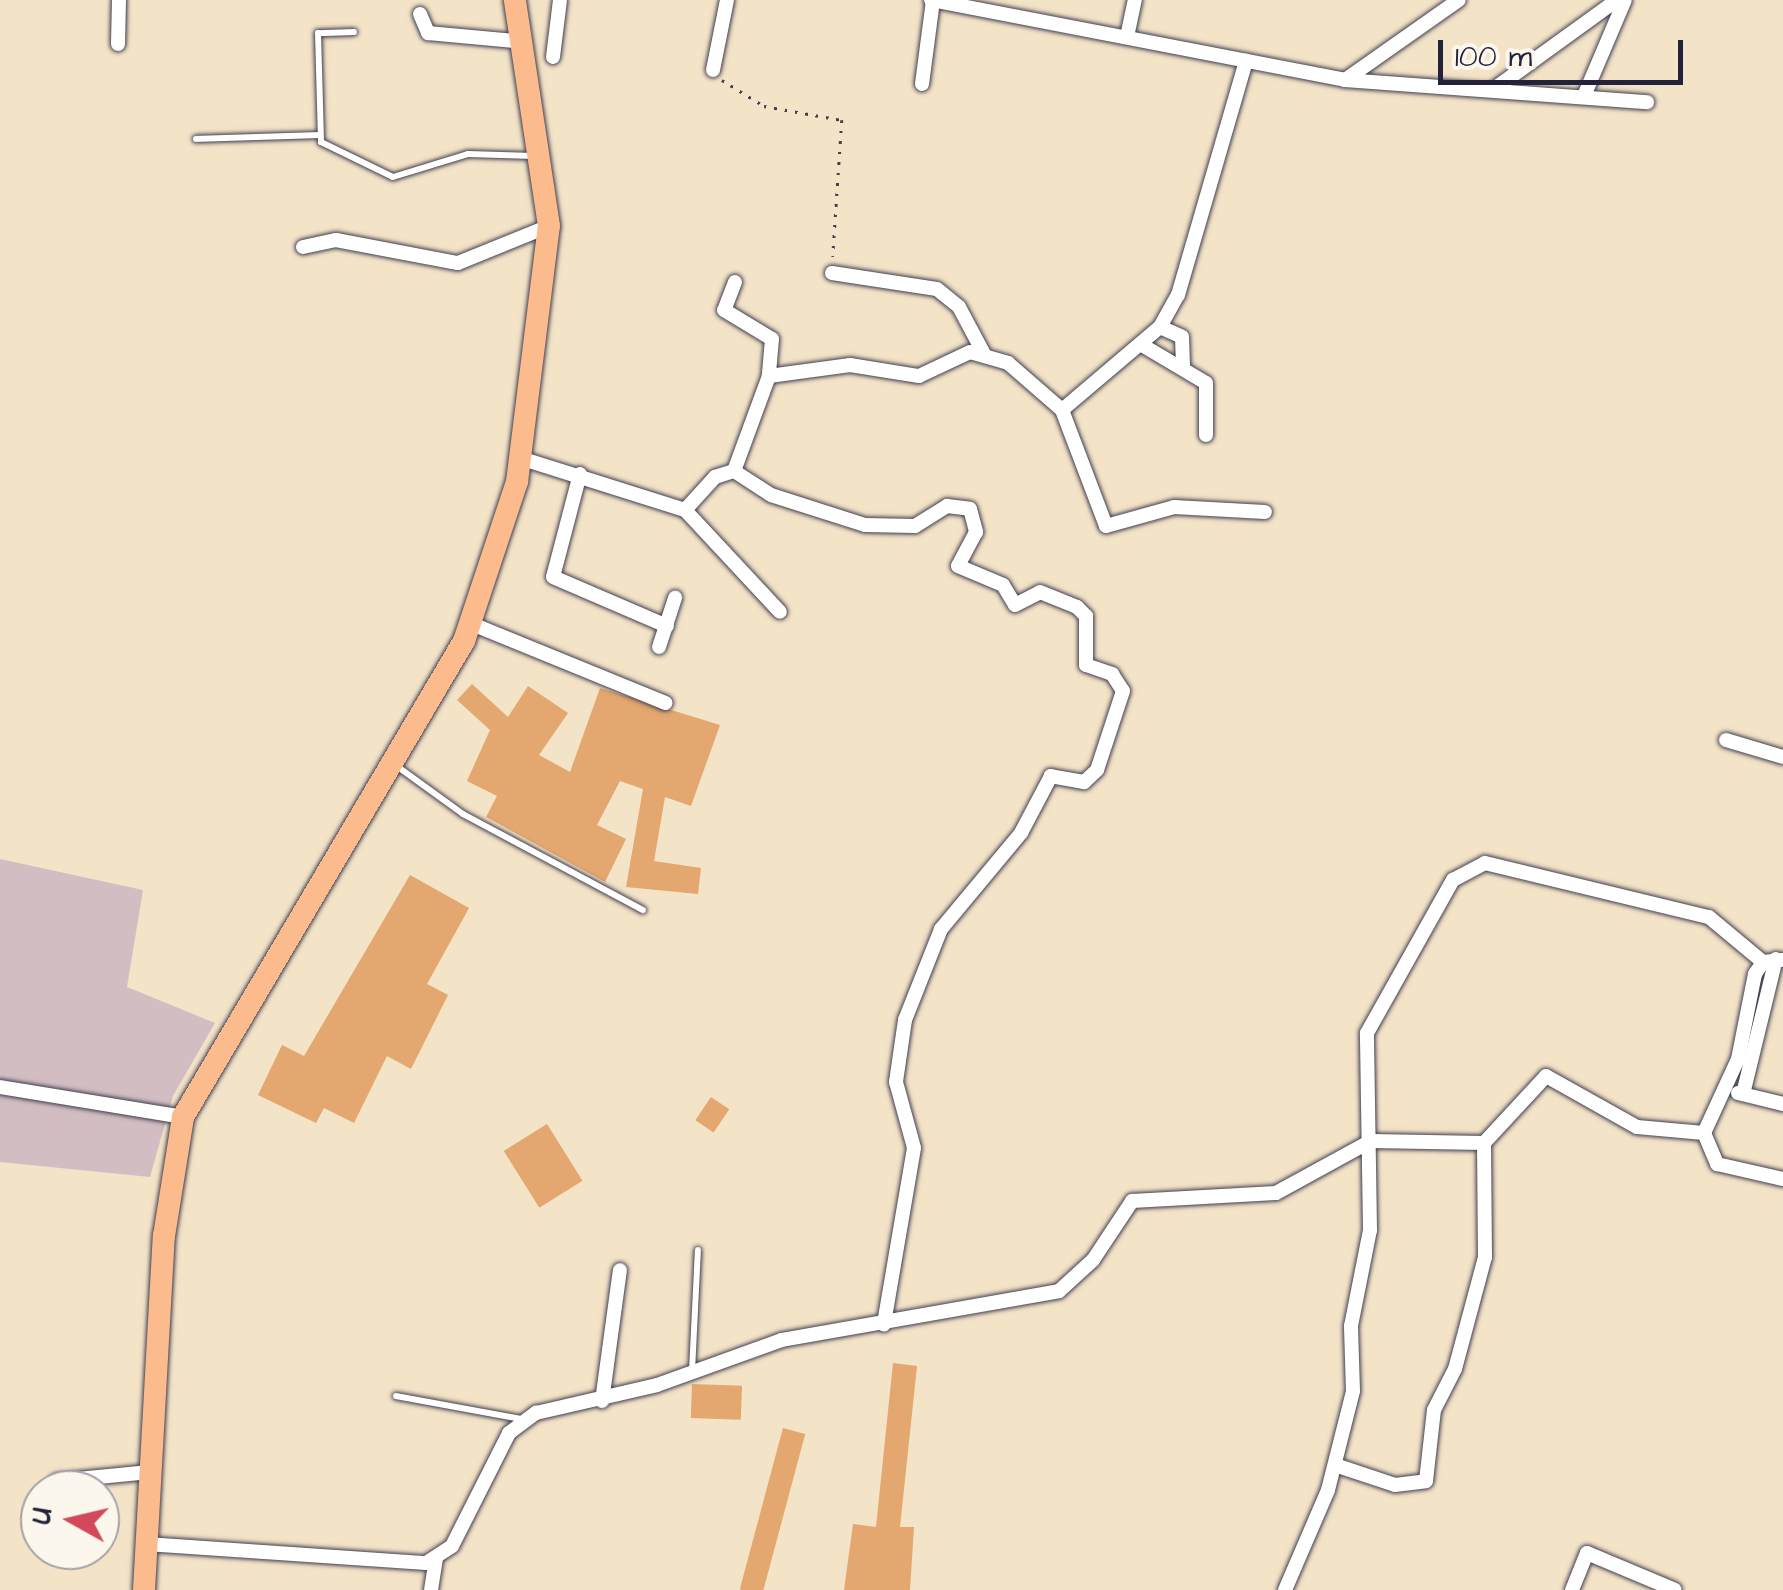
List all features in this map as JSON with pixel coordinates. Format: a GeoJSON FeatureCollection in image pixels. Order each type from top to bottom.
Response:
{"type":"FeatureCollection","features":[{"type":"Feature","properties":{"kind":"main road"},"geometry":{"type":"LineString","coordinates":[[144,1590],[148,1472],[168,1194],[183,1117],[397,766],[472,624],[520,458],[550,226],[515,41],[515,0]]}},
{"type":"Feature","properties":{"kind":"street"},"geometry":{"type":"LineString","coordinates":[[118,44],[119,0]]}},
{"type":"Feature","properties":{"kind":"street"},"geometry":{"type":"LineString","coordinates":[[553,57],[560,0]]}},
{"type":"Feature","properties":{"kind":"street"},"geometry":{"type":"LineString","coordinates":[[713,70],[727,0]]}},
{"type":"Feature","properties":{"kind":"street"},"geometry":{"type":"LineString","coordinates":[[922,84],[932,0],[1128,32],[1346,80],[1647,102]]}},
{"type":"Feature","properties":{"kind":"street"},"geometry":{"type":"LineString","coordinates":[[1128,32],[1135,0]]}},
{"type":"Feature","properties":{"kind":"street"},"geometry":{"type":"LineString","coordinates":[[1346,80],[1459,0]]}},
{"type":"Feature","properties":{"kind":"street"},"geometry":{"type":"LineString","coordinates":[[1494,89],[1617,0]]}},
{"type":"Feature","properties":{"kind":"street"},"geometry":{"type":"LineString","coordinates":[[1584,96],[1625,0]]}},
{"type":"Feature","properties":{"kind":"street"},"geometry":{"type":"LineString","coordinates":[[420,14],[428,33],[515,41]]}},
{"type":"Feature","properties":{"kind":"street"},"geometry":{"type":"LineString","coordinates":[[1062,410],[1160,328],[1195,247],[1246,60]]}},
{"type":"Feature","properties":{"kind":"street"},"geometry":{"type":"LineString","coordinates":[[303,246],[336,240],[458,264],[550,226]]}},
{"type":"Feature","properties":{"kind":"street"},"geometry":{"type":"LineString","coordinates":[[832,274],[937,289],[959,308],[984,354],[1062,410],[1106,526],[1174,507],[1265,512]]}},
{"type":"Feature","properties":{"kind":"street"},"geometry":{"type":"LineString","coordinates":[[734,471],[770,376],[772,338],[724,310],[735,282]]}},
{"type":"Feature","properties":{"kind":"street"},"geometry":{"type":"LineString","coordinates":[[1160,328],[1182,337],[1184,367]]}},
{"type":"Feature","properties":{"kind":"street"},"geometry":{"type":"LineString","coordinates":[[1142,345],[1184,367],[1211,390],[1206,435]]}},
{"type":"Feature","properties":{"kind":"street"},"geometry":{"type":"LineString","coordinates":[[770,376],[850,365],[919,376],[957,356],[984,354]]}},
{"type":"Feature","properties":{"kind":"street"},"geometry":{"type":"LineString","coordinates":[[520,458],[685,510],[780,612]]}},
{"type":"Feature","properties":{"kind":"street"},"geometry":{"type":"LineString","coordinates":[[685,510],[715,477],[734,471]]}},
{"type":"Feature","properties":{"kind":"street"},"geometry":{"type":"LineString","coordinates":[[734,471],[771,495],[865,525],[915,526],[947,506],[970,509],[976,532],[958,566],[1003,585],[1015,605],[1040,592],[1077,607],[1086,616],[1086,665],[1112,674],[1123,691],[1096,770],[1084,782],[1051,776],[1021,832],[941,929],[905,1020],[896,1082],[914,1148],[884,1324]]}},
{"type":"Feature","properties":{"kind":"street"},"geometry":{"type":"LineString","coordinates":[[580,474],[554,576],[667,626]]}},
{"type":"Feature","properties":{"kind":"street"},"geometry":{"type":"LineString","coordinates":[[659,648],[675,598]]}},
{"type":"Feature","properties":{"kind":"street"},"geometry":{"type":"LineString","coordinates":[[472,624],[666,703]]}},
{"type":"Feature","properties":{"kind":"street"},"geometry":{"type":"LineString","coordinates":[[1726,740],[1783,757]]}},
{"type":"Feature","properties":{"kind":"street"},"geometry":{"type":"LineString","coordinates":[[1285,1590],[1334,1465],[1353,1391],[1371,1141],[1372,1014],[1468,864],[1709,917],[1774,960]]}},
{"type":"Feature","properties":{"kind":"street"},"geometry":{"type":"LineString","coordinates":[[1704,1133],[1727,1091],[1774,960]]}},
{"type":"Feature","properties":{"kind":"street"},"geometry":{"type":"LineString","coordinates":[[1743,1094],[1774,960]]}},
{"type":"Feature","properties":{"kind":"street"},"geometry":{"type":"LineString","coordinates":[[432,1590],[436,1558],[472,1516],[522,1419],[602,1401],[782,1340],[1059,1291],[1086,1270],[1132,1201],[1276,1193],[1371,1141],[1484,1143],[1552,1076],[1636,1127],[1704,1133]]}},
{"type":"Feature","properties":{"kind":"street"},"geometry":{"type":"LineString","coordinates":[[0,1087],[183,1117]]}},
{"type":"Feature","properties":{"kind":"street"},"geometry":{"type":"LineString","coordinates":[[1727,1091],[1783,1104]]}},
{"type":"Feature","properties":{"kind":"street"},"geometry":{"type":"LineString","coordinates":[[1704,1133],[1717,1164],[1783,1179]]}},
{"type":"Feature","properties":{"kind":"street"},"geometry":{"type":"LineString","coordinates":[[1334,1465],[1395,1485],[1426,1482],[1434,1410],[1485,1256],[1484,1143]]}},
{"type":"Feature","properties":{"kind":"street"},"geometry":{"type":"LineString","coordinates":[[602,1401],[620,1270]]}},
{"type":"Feature","properties":{"kind":"street"},"geometry":{"type":"LineString","coordinates":[[120,1475],[148,1472]]}},
{"type":"Feature","properties":{"kind":"street"},"geometry":{"type":"LineString","coordinates":[[146,1544],[436,1558]]}},
{"type":"Feature","properties":{"kind":"street"},"geometry":{"type":"LineString","coordinates":[[1572,1590],[1587,1553],[1675,1590]]}},
{"type":"Feature","properties":{"kind":"lane"},"geometry":{"type":"LineString","coordinates":[[317,135],[318,33],[354,32]]}},
{"type":"Feature","properties":{"kind":"lane"},"geometry":{"type":"LineString","coordinates":[[196,139],[317,135],[392,177],[468,154],[536,156]]}},
{"type":"Feature","properties":{"kind":"lane"},"geometry":{"type":"LineString","coordinates":[[397,766],[463,814],[642,910]]}},
{"type":"Feature","properties":{"kind":"lane"},"geometry":{"type":"LineString","coordinates":[[692,1372],[698,1250]]}},
{"type":"Feature","properties":{"kind":"lane"},"geometry":{"type":"LineString","coordinates":[[396,1396],[522,1419]]}},
{"type":"Feature","properties":{"kind":"path"},"geometry":{"type":"LineString","coordinates":[[713,70],[764,106],[842,120],[832,274]]}},
{"type":"Feature","properties":{"kind":"shaded area"},"geometry":{"type":"Polygon","coordinates":[[[0,859],[143,890],[127,987],[215,1023],[173,1096],[150,1177],[0,1162],[0,859]]]}},
{"type":"Feature","properties":{"kind":"building"},"geometry":{"type":"Polygon","coordinates":[[[472,684],[508,717],[528,686],[568,713],[539,755],[570,772],[600,688],[720,725],[691,806],[665,797],[654,861],[701,868],[698,894],[626,887],[643,789],[620,781],[597,825],[626,839],[605,882],[486,817],[497,796],[467,781],[490,730],[457,700],[472,684]]]}},
{"type":"Feature","properties":{"kind":"building"},"geometry":{"type":"Polygon","coordinates":[[[410,875],[469,908],[427,984],[448,995],[411,1069],[387,1056],[354,1123],[324,1108],[316,1123],[258,1095],[282,1045],[304,1056],[410,875]]]}},
{"type":"Feature","properties":{"kind":"building"},"geometry":{"type":"Polygon","coordinates":[[[711,1097],[729,1109],[714,1133],[695,1120],[711,1097]]]}},
{"type":"Feature","properties":{"kind":"building"},"geometry":{"type":"Polygon","coordinates":[[[547,1124],[583,1181],[539,1208],[504,1151],[547,1124]]]}},
{"type":"Feature","properties":{"kind":"building"},"geometry":{"type":"Polygon","coordinates":[[[893,1363],[917,1366],[900,1527],[914,1527],[910,1590],[844,1590],[853,1524],[876,1527],[893,1363]]]}},
{"type":"Feature","properties":{"kind":"building"},"geometry":{"type":"Polygon","coordinates":[[[692,1384],[742,1386],[741,1420],[691,1418],[692,1384]]]}},
{"type":"Feature","properties":{"kind":"building"},"geometry":{"type":"Polygon","coordinates":[[[783,1428],[805,1434],[763,1590],[740,1589],[783,1428]]]}}]}
